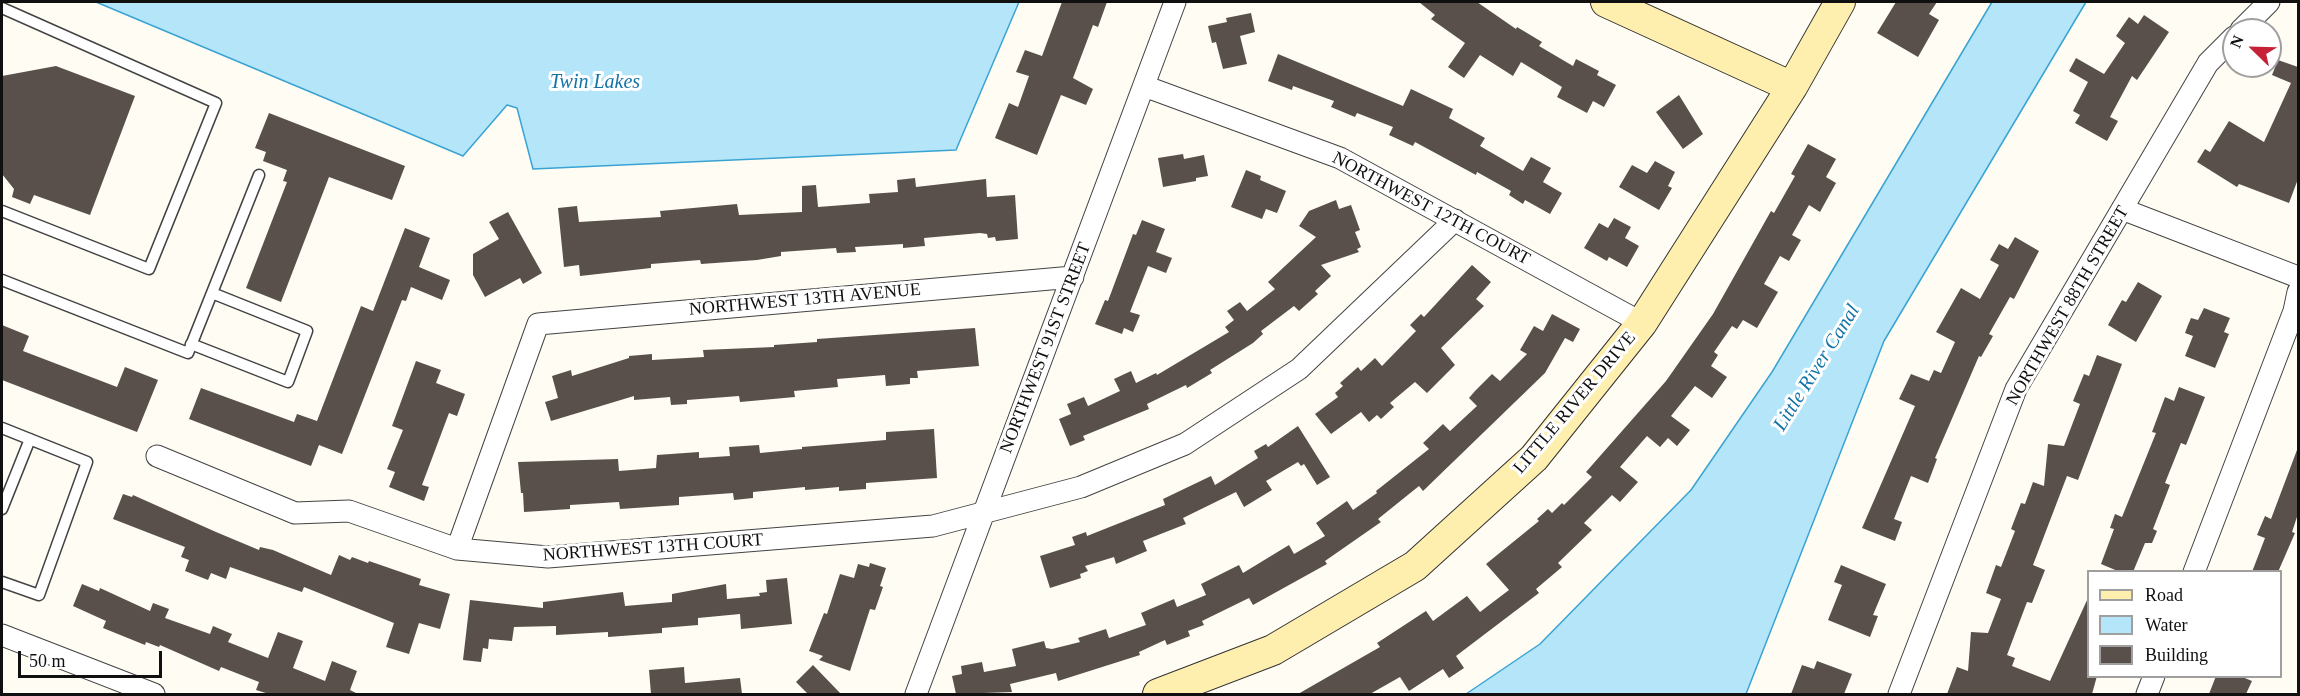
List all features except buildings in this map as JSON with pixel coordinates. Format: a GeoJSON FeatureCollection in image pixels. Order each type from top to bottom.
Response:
{"type":"FeatureCollection","features":[{"type":"Feature","properties":{"kind":"street","name":"NORTHWEST 91ST STREET"},"geometry":{"type":"LineString","coordinates":[[916,694],[1175,2]]}},
{"type":"Feature","properties":{"kind":"street"},"geometry":{"type":"LineString","coordinates":[[1606,2],[1792,87]]}},
{"type":"Feature","properties":{"kind":"street","name":"LITTLE RIVER DRIVE"},"geometry":{"type":"LineString","coordinates":[[1158,694],[1273,650],[1414,566],[1534,458],[1642,323],[1792,87],[1840,2]]}},
{"type":"Feature","properties":{"kind":"street"},"geometry":{"type":"LineString","coordinates":[[2253,18],[2269,2]]}},
{"type":"Feature","properties":{"kind":"street","name":"NORTHWEST 88TH STREET"},"geometry":{"type":"LineString","coordinates":[[1899,694],[2016,389],[2208,63],[2222,49]]}},
{"type":"Feature","properties":{"kind":"street","name":"NORTHWEST 12TH COURT"},"geometry":{"type":"LineString","coordinates":[[1144,86],[1341,158],[1642,323]]}},
{"type":"Feature","properties":{"kind":"street"},"geometry":{"type":"LineString","coordinates":[[2122,209],[2298,277]]}},
{"type":"Feature","properties":{"kind":"street","name":"NORTHWEST 13TH COURT"},"geometry":{"type":"LineString","coordinates":[[157,456],[295,513],[350,511],[457,549],[548,557],[933,526],[1081,487],[1185,444],[1299,369],[1455,220]]}},
{"type":"Feature","properties":{"kind":"street","name":"NORTHWEST 13TH AVENUE"},"geometry":{"type":"LineString","coordinates":[[457,549],[538,324],[1073,277]]}},
{"type":"Feature","properties":{"kind":"street"},"geometry":{"type":"LineString","coordinates":[[2195,570],[2290,322],[2298,292]]}},
{"type":"Feature","properties":{"kind":"street"},"geometry":{"type":"LineString","coordinates":[[2,635],[154,694]]}},
{"type":"Feature","properties":{"kind":"street"},"geometry":{"type":"LineString","coordinates":[[2147,694],[2153,678]]}},
{"type":"Feature","properties":{"kind":"lane"},"geometry":{"type":"LineString","coordinates":[[2,8],[216,103],[149,269],[2,211]]}},
{"type":"Feature","properties":{"kind":"lane"},"geometry":{"type":"LineString","coordinates":[[2,280],[188,353],[260,175]]}},
{"type":"Feature","properties":{"kind":"lane"},"geometry":{"type":"LineString","coordinates":[[191,344],[288,382],[308,331],[212,293]]}},
{"type":"Feature","properties":{"kind":"lane"},"geometry":{"type":"LineString","coordinates":[[2,428],[87,462],[39,595],[2,582]]}},
{"type":"Feature","properties":{"kind":"lane"},"geometry":{"type":"LineString","coordinates":[[2,509],[30,439]]}},
{"type":"Feature","properties":{"kind":"water","name":"Twin Lakes"},"geometry":{"type":"Polygon","coordinates":[[[96,2],[1019,2],[956,150],[533,169],[517,108],[507,105],[463,156],[96,2]]]}},
{"type":"Feature","properties":{"kind":"water","name":"Little River Canal"},"geometry":{"type":"Polygon","coordinates":[[[1992,2],[2086,2],[1884,341],[1746,694],[1466,694],[1540,644],[1691,490],[1772,372],[1992,2]]]}}]}
